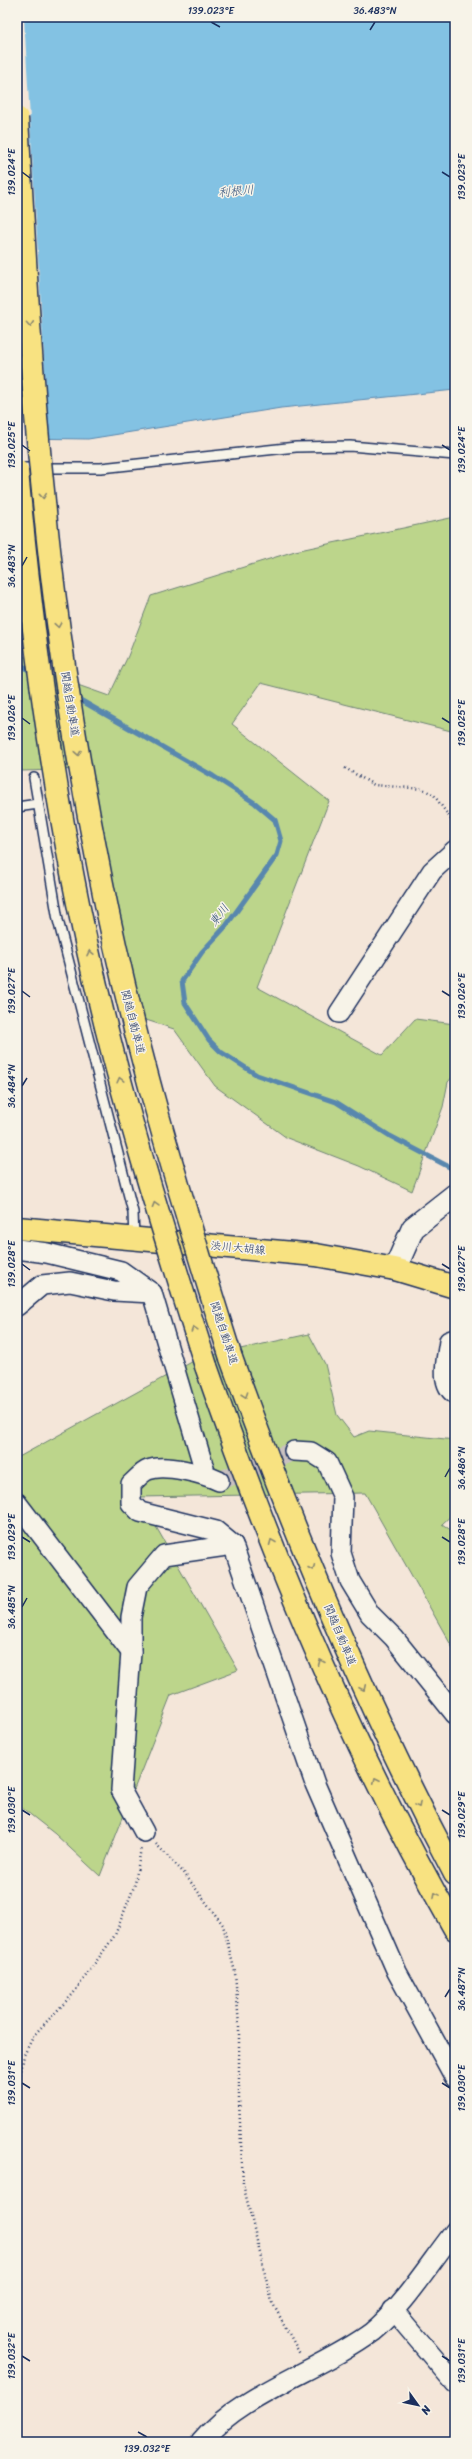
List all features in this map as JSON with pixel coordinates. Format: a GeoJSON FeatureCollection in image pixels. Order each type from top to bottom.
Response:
{"type":"FeatureCollection","features":[{"type":"Feature","properties":{"kind":"main road","name":"関越自動車道"},"geometry":{"type":"LineString","coordinates":[[17,118],[43,491],[57,617],[77,748],[100,877],[132,1018],[187,1217],[232,1358],[265,1453],[352,1664],[405,1780],[455,1874]]}},
{"type":"Feature","properties":{"kind":"main road"},"geometry":{"type":"LineString","coordinates":[[17,469],[34,627],[51,742],[73,871],[98,992],[129,1116],[161,1225],[206,1366],[234,1446],[328,1677],[382,1793],[455,1929]]}},
{"type":"Feature","properties":{"kind":"main road","name":"渋川大胡線"},"geometry":{"type":"LineString","coordinates":[[17,1228],[316,1255],[395,1269],[455,1286]]}},
{"type":"Feature","properties":{"kind":"street"},"geometry":{"type":"LineString","coordinates":[[339,1013],[432,871],[455,850]]}},
{"type":"Feature","properties":{"kind":"street"},"geometry":{"type":"LineString","coordinates":[[395,1269],[413,1228],[455,1195]]}},
{"type":"Feature","properties":{"kind":"street"},"geometry":{"type":"LineString","coordinates":[[17,1249],[48,1253],[121,1271],[152,1293],[212,1478],[168,1468],[148,1470],[131,1484],[131,1503],[140,1512],[216,1531],[233,1545],[315,1784],[397,1972],[455,2078]]}},
{"type":"Feature","properties":{"kind":"street"},"geometry":{"type":"LineString","coordinates":[[17,1306],[42,1285],[70,1282],[114,1292],[152,1293]]}},
{"type":"Feature","properties":{"kind":"street"},"geometry":{"type":"LineString","coordinates":[[455,1339],[449,1341],[445,1382],[449,1390],[455,1394]]}},
{"type":"Feature","properties":{"kind":"street"},"geometry":{"type":"LineString","coordinates":[[294,1451],[311,1452],[327,1462],[343,1498],[341,1553],[350,1581],[370,1614],[394,1638],[455,1714]]}},
{"type":"Feature","properties":{"kind":"street"},"geometry":{"type":"LineString","coordinates":[[17,1503],[131,1652]]}},
{"type":"Feature","properties":{"kind":"street"},"geometry":{"type":"LineString","coordinates":[[144,1832],[121,1790],[131,1652],[131,1617],[137,1587],[164,1555],[233,1545]]}},
{"type":"Feature","properties":{"kind":"street"},"geometry":{"type":"LineString","coordinates":[[201,2442],[228,2414],[308,2370],[372,2332],[394,2310],[455,2231]]}},
{"type":"Feature","properties":{"kind":"street"},"geometry":{"type":"LineString","coordinates":[[394,2310],[455,2383]]}},
{"type":"Feature","properties":{"kind":"lane"},"geometry":{"type":"LineString","coordinates":[[17,469],[101,468],[296,447],[350,446],[455,455]]}},
{"type":"Feature","properties":{"kind":"lane"},"geometry":{"type":"LineString","coordinates":[[34,778],[58,920],[133,1212],[134,1238]]}},
{"type":"Feature","properties":{"kind":"lane"},"geometry":{"type":"LineString","coordinates":[[17,807],[38,804]]}},
{"type":"Feature","properties":{"kind":"path"},"geometry":{"type":"LineString","coordinates":[[345,768],[374,785],[423,789],[434,795],[455,825]]}},
{"type":"Feature","properties":{"kind":"path"},"geometry":{"type":"LineString","coordinates":[[17,2094],[24,2055],[34,2035],[73,1994],[115,1935],[135,1884],[144,1832]]}},
{"type":"Feature","properties":{"kind":"path"},"geometry":{"type":"LineString","coordinates":[[144,1832],[184,1873],[223,1924],[235,1972],[243,2184],[272,2302],[308,2370]]}},
{"type":"Feature","properties":{"kind":"green space"},"geometry":{"type":"Polygon","coordinates":[[[455,517],[455,732],[261,683],[232,724],[329,801],[257,987],[382,1055],[415,1019],[455,1024],[455,1074],[448,1082],[443,1107],[412,1191],[359,1166],[287,1138],[215,1086],[174,1029],[143,1019],[87,769],[22,771],[17,745],[17,652],[55,677],[109,696],[128,656],[151,596],[295,551],[455,517]]]}},
{"type":"Feature","properties":{"kind":"green space"},"geometry":{"type":"Polygon","coordinates":[[[309,1334],[325,1364],[337,1415],[354,1437],[369,1431],[455,1440],[455,1512],[442,1524],[455,1533],[455,1652],[365,1493],[139,1497],[238,1670],[171,1695],[100,1876],[55,1834],[17,1804],[17,1458],[199,1358],[309,1334]]]}},
{"type":"Feature","properties":{"kind":"water","name":"利根川"},"geometry":{"type":"Polygon","coordinates":[[[17,17],[455,17],[455,390],[281,408],[88,439],[17,438],[17,17]]]}},
{"type":"Feature","properties":{"kind":"pier"},"geometry":{"type":"Polygon","coordinates":[[[17,17],[24,17],[49,441],[17,440],[17,17]]]}},
{"type":"Feature","properties":{"kind":"waterway","name":"東川"},"geometry":{"type":"LineString","coordinates":[[17,662],[33,673]]}},
{"type":"Feature","properties":{"kind":"waterway","name":"東川"},"geometry":{"type":"LineString","coordinates":[[75,697],[213,776],[255,803],[275,820],[281,841],[277,855],[226,926],[202,952],[182,981],[185,1003],[209,1040],[221,1052],[257,1075],[336,1102],[390,1136],[455,1170]]}},
{"type":"Feature","properties":{"kind":"tunnel"},"geometry":{"type":"LineString","coordinates":[[219,1481],[294,1451]]}}]}
